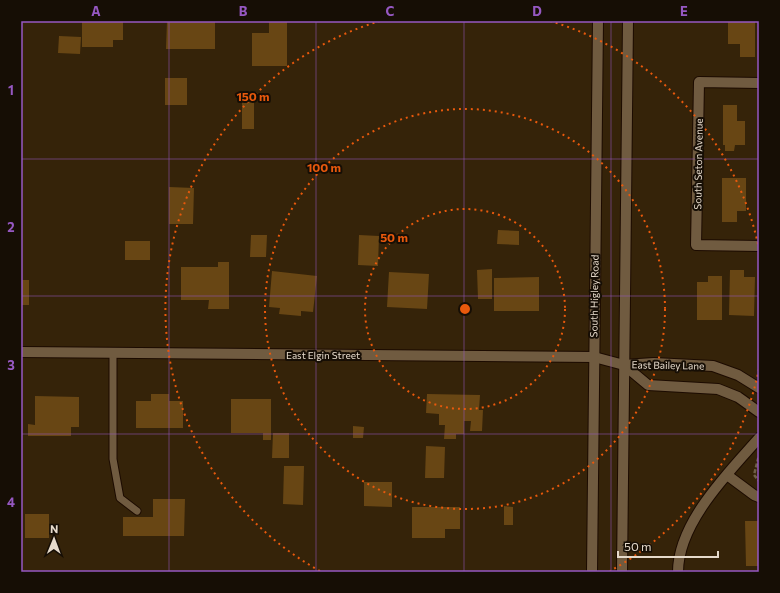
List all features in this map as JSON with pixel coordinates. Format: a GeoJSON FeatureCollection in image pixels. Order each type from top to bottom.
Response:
{"type":"FeatureCollection","features":[{"type":"Feature","properties":{"kind":"street","name":"South Higley Road"},"geometry":{"type":"LineString","coordinates":[[592,572],[598,21]]}},
{"type":"Feature","properties":{"kind":"street"},"geometry":{"type":"LineString","coordinates":[[622,572],[628,21]]}},
{"type":"Feature","properties":{"kind":"street","name":"South Seton Avenue"},"geometry":{"type":"LineString","coordinates":[[759,83],[699,82],[696,245],[759,246]]}},
{"type":"Feature","properties":{"kind":"street","name":"East Elgin Street"},"geometry":{"type":"LineString","coordinates":[[21,352],[594,357],[624,365]]}},
{"type":"Feature","properties":{"kind":"street","name":"East Bailey Lane"},"geometry":{"type":"LineString","coordinates":[[624,365],[654,363],[713,366],[738,374],[759,388]]}},
{"type":"Feature","properties":{"kind":"street","name":"East Bailey Lane"},"geometry":{"type":"LineString","coordinates":[[624,365],[648,385],[718,389],[738,397],[759,412]]}},
{"type":"Feature","properties":{"kind":"street"},"geometry":{"type":"LineString","coordinates":[[678,572],[678,565],[684,540],[694,518],[727,475],[759,438]]}},
{"type":"Feature","properties":{"kind":"street"},"geometry":{"type":"LineString","coordinates":[[727,475],[759,497]]}},
{"type":"Feature","properties":{"kind":"lane"},"geometry":{"type":"LineString","coordinates":[[113,353],[113,459],[120,498],[137,511]]}},
{"type":"Feature","properties":{"kind":"path"},"geometry":{"type":"LineString","coordinates":[[759,458],[754,475],[759,481]]}},
{"type":"Feature","properties":{"kind":"building"},"geometry":{"type":"Polygon","coordinates":[[[82,21],[123,21],[123,40],[113,40],[113,47],[82,47],[82,21]]]}},
{"type":"Feature","properties":{"kind":"building"},"geometry":{"type":"Polygon","coordinates":[[[167,21],[215,21],[215,49],[166,49],[167,21]]]}},
{"type":"Feature","properties":{"kind":"building"},"geometry":{"type":"Polygon","coordinates":[[[269,21],[287,21],[287,66],[252,66],[252,33],[269,33],[269,21]]]}},
{"type":"Feature","properties":{"kind":"building"},"geometry":{"type":"Polygon","coordinates":[[[728,21],[755,21],[755,57],[740,57],[740,44],[728,44],[728,21]]]}},
{"type":"Feature","properties":{"kind":"building"},"geometry":{"type":"Polygon","coordinates":[[[59,36],[81,37],[80,54],[58,53],[59,36]]]}},
{"type":"Feature","properties":{"kind":"building"},"geometry":{"type":"Polygon","coordinates":[[[165,78],[187,78],[187,105],[165,105],[165,78]]]}},
{"type":"Feature","properties":{"kind":"building"},"geometry":{"type":"Polygon","coordinates":[[[242,97],[254,97],[254,129],[242,129],[242,97]]]}},
{"type":"Feature","properties":{"kind":"building"},"geometry":{"type":"Polygon","coordinates":[[[723,105],[737,105],[737,121],[745,121],[745,145],[735,145],[734,151],[725,151],[725,145],[723,145],[723,105]]]}},
{"type":"Feature","properties":{"kind":"building"},"geometry":{"type":"Polygon","coordinates":[[[722,178],[746,178],[746,211],[737,211],[737,222],[722,222],[722,178]]]}},
{"type":"Feature","properties":{"kind":"building"},"geometry":{"type":"Polygon","coordinates":[[[169,187],[194,188],[193,224],[169,224],[169,187]]]}},
{"type":"Feature","properties":{"kind":"building"},"geometry":{"type":"Polygon","coordinates":[[[498,230],[519,231],[519,245],[497,244],[498,230]]]}},
{"type":"Feature","properties":{"kind":"building"},"geometry":{"type":"Polygon","coordinates":[[[251,235],[267,235],[266,257],[250,257],[251,235]]]}},
{"type":"Feature","properties":{"kind":"building"},"geometry":{"type":"Polygon","coordinates":[[[359,235],[379,236],[378,266],[358,265],[359,235]]]}},
{"type":"Feature","properties":{"kind":"building"},"geometry":{"type":"Polygon","coordinates":[[[125,241],[150,241],[150,260],[125,260],[125,241]]]}},
{"type":"Feature","properties":{"kind":"building"},"geometry":{"type":"Polygon","coordinates":[[[218,262],[229,262],[229,309],[208,309],[209,300],[181,300],[181,267],[218,267],[218,262]]]}},
{"type":"Feature","properties":{"kind":"building"},"geometry":{"type":"Polygon","coordinates":[[[492,269],[492,299],[478,299],[477,270],[492,269]]]}},
{"type":"Feature","properties":{"kind":"building"},"geometry":{"type":"Polygon","coordinates":[[[730,270],[744,270],[744,277],[755,277],[754,316],[729,315],[730,270]]]}},
{"type":"Feature","properties":{"kind":"building"},"geometry":{"type":"Polygon","coordinates":[[[272,271],[317,276],[313,312],[301,311],[301,316],[279,314],[280,308],[269,307],[272,271]]]}},
{"type":"Feature","properties":{"kind":"building"},"geometry":{"type":"Polygon","coordinates":[[[389,272],[429,274],[427,309],[387,307],[389,272]]]}},
{"type":"Feature","properties":{"kind":"building"},"geometry":{"type":"Polygon","coordinates":[[[708,276],[722,276],[722,320],[697,320],[697,282],[708,282],[708,276]]]}},
{"type":"Feature","properties":{"kind":"building"},"geometry":{"type":"Polygon","coordinates":[[[539,277],[539,311],[494,311],[494,278],[539,277]]]}},
{"type":"Feature","properties":{"kind":"building"},"geometry":{"type":"Polygon","coordinates":[[[21,280],[29,280],[29,305],[21,305],[21,280]]]}},
{"type":"Feature","properties":{"kind":"building"},"geometry":{"type":"Polygon","coordinates":[[[151,394],[169,394],[169,401],[183,401],[183,428],[136,428],[136,401],[151,401],[151,394]]]}},
{"type":"Feature","properties":{"kind":"building"},"geometry":{"type":"Polygon","coordinates":[[[427,394],[480,395],[479,410],[483,410],[482,431],[470,431],[471,421],[464,421],[464,434],[456,434],[456,439],[444,439],[445,425],[439,425],[439,414],[426,413],[427,394]]]}},
{"type":"Feature","properties":{"kind":"building"},"geometry":{"type":"Polygon","coordinates":[[[35,396],[79,397],[79,427],[71,427],[71,436],[28,436],[28,424],[35,425],[35,396]]]}},
{"type":"Feature","properties":{"kind":"building"},"geometry":{"type":"Polygon","coordinates":[[[231,399],[271,399],[271,440],[263,440],[263,433],[231,433],[231,399]]]}},
{"type":"Feature","properties":{"kind":"building"},"geometry":{"type":"Polygon","coordinates":[[[353,426],[364,427],[363,438],[353,438],[353,426]]]}},
{"type":"Feature","properties":{"kind":"building"},"geometry":{"type":"Polygon","coordinates":[[[273,433],[289,433],[289,458],[272,458],[273,433]]]}},
{"type":"Feature","properties":{"kind":"building"},"geometry":{"type":"Polygon","coordinates":[[[426,446],[445,447],[444,478],[425,478],[426,446]]]}},
{"type":"Feature","properties":{"kind":"building"},"geometry":{"type":"Polygon","coordinates":[[[284,466],[304,466],[303,505],[283,504],[284,466]]]}},
{"type":"Feature","properties":{"kind":"building"},"geometry":{"type":"Polygon","coordinates":[[[364,482],[392,482],[392,507],[364,506],[364,482]]]}},
{"type":"Feature","properties":{"kind":"building"},"geometry":{"type":"Polygon","coordinates":[[[153,499],[185,499],[184,536],[123,536],[123,517],[153,517],[153,499]]]}},
{"type":"Feature","properties":{"kind":"building"},"geometry":{"type":"Polygon","coordinates":[[[504,506],[513,507],[513,525],[504,525],[504,506]]]}},
{"type":"Feature","properties":{"kind":"building"},"geometry":{"type":"Polygon","coordinates":[[[412,507],[460,507],[460,529],[445,529],[445,538],[412,538],[412,507]]]}},
{"type":"Feature","properties":{"kind":"building"},"geometry":{"type":"Polygon","coordinates":[[[25,514],[49,514],[49,538],[25,538],[25,514]]]}},
{"type":"Feature","properties":{"kind":"building"},"geometry":{"type":"Polygon","coordinates":[[[745,521],[758,521],[759,566],[746,566],[745,521]]]}}]}
